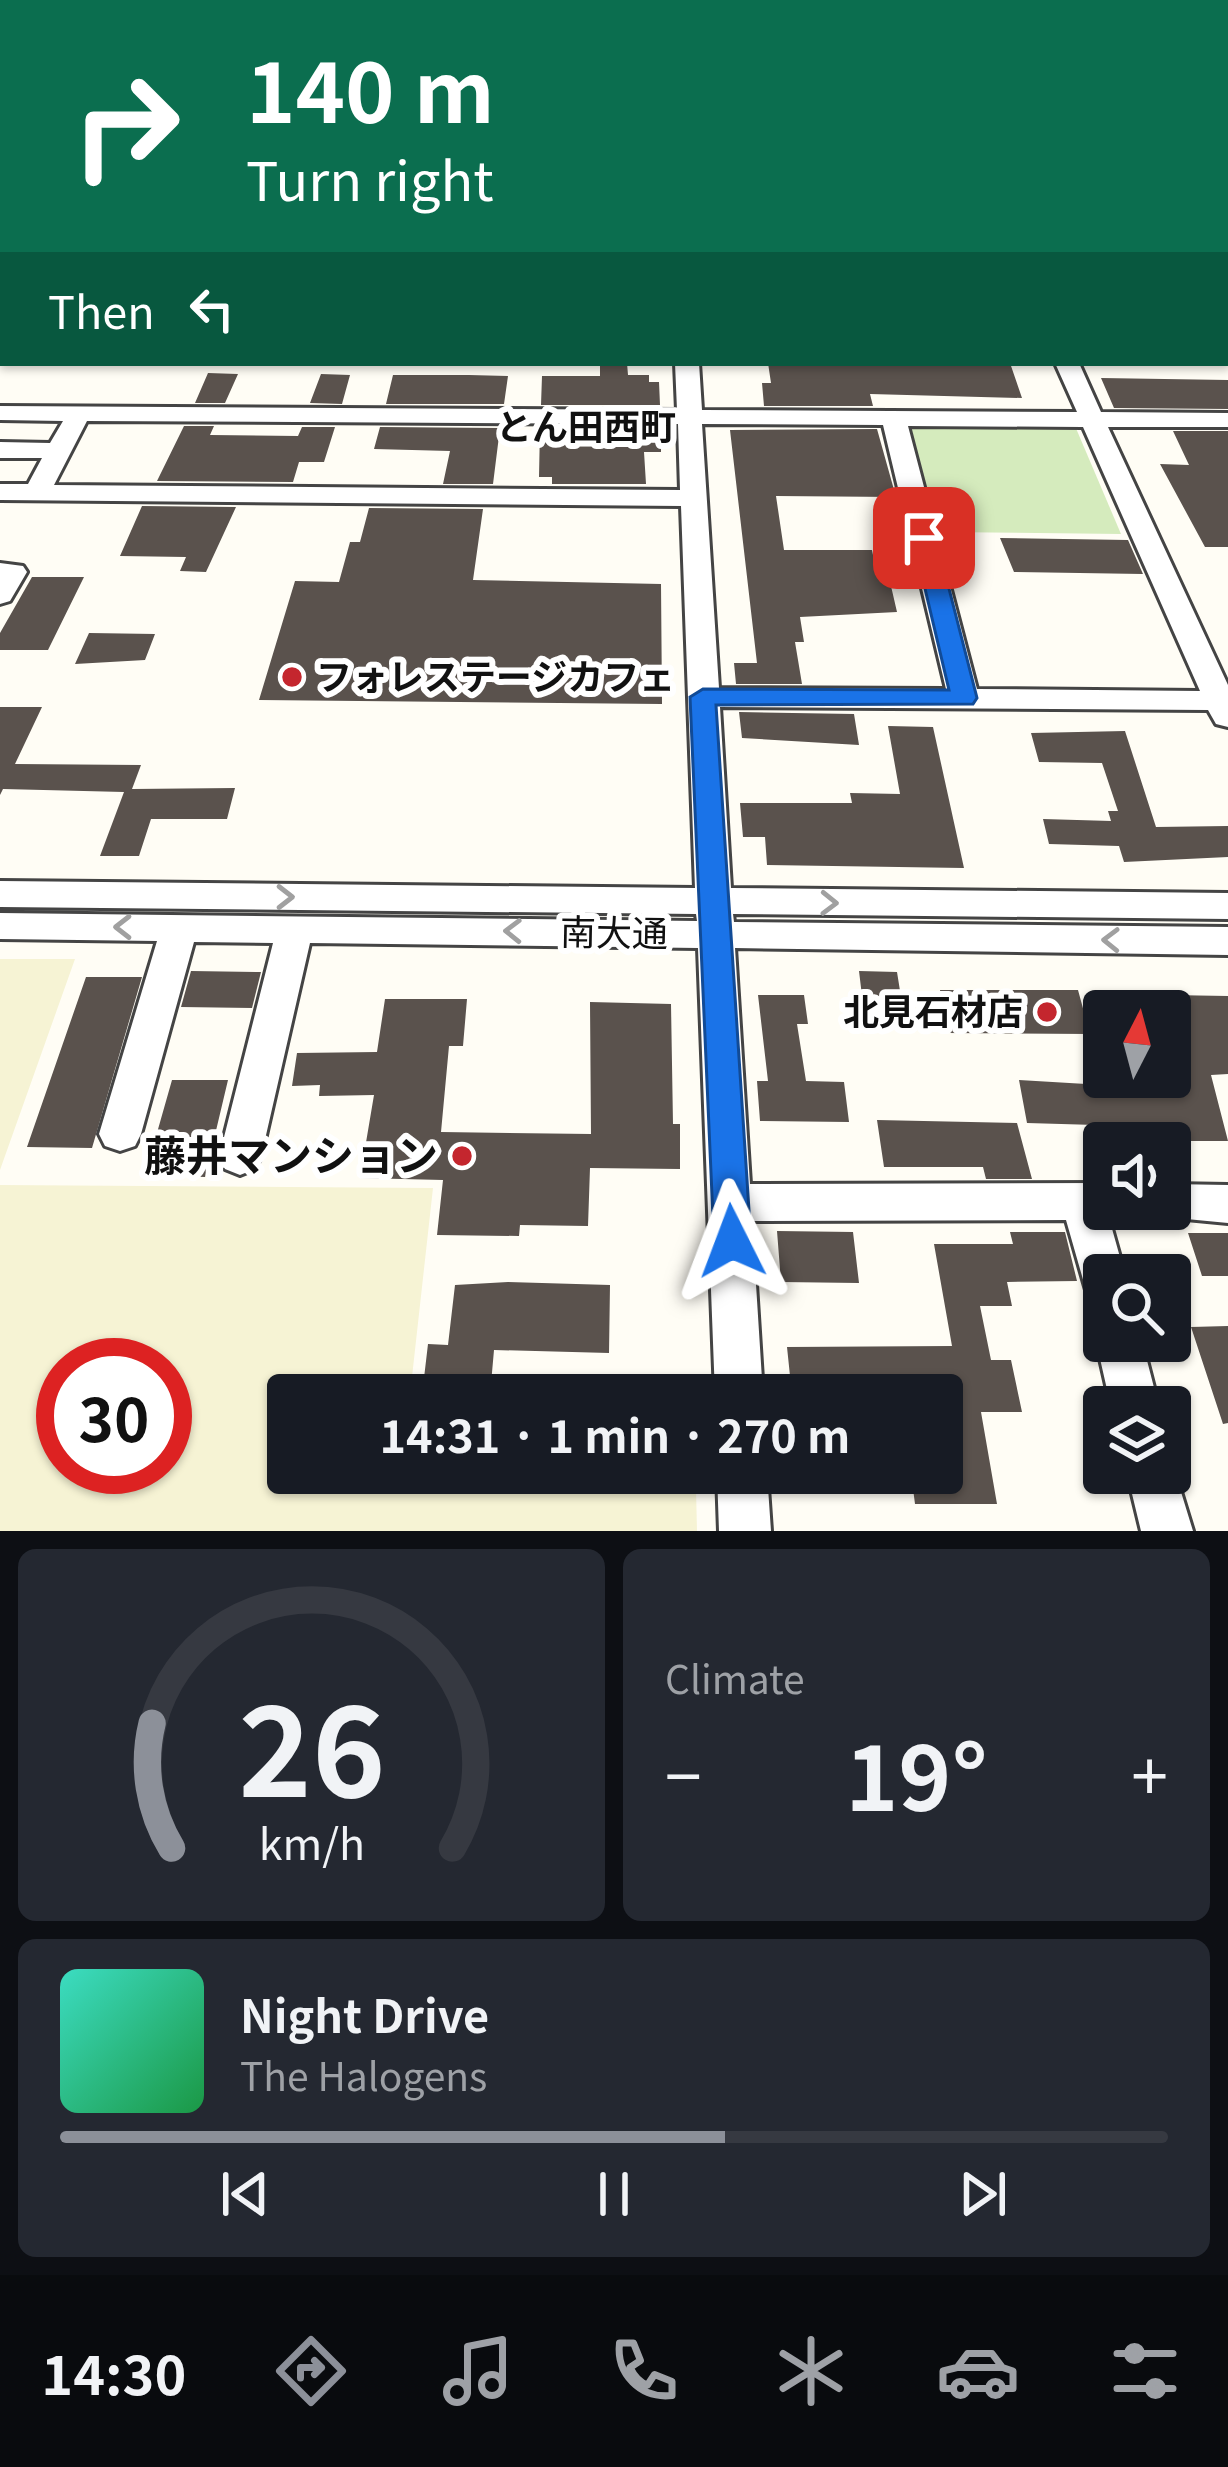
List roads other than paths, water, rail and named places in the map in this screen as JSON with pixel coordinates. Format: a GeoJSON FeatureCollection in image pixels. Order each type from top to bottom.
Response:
{"type":"FeatureCollection","features":[{"type":"Feature","properties":{"kind":"street"},"geometry":{"type":"LineString","coordinates":[[688,366],[738,1374]]}},
{"type":"Feature","properties":{"kind":"street"},"geometry":{"type":"LineString","coordinates":[[703,697],[964,698],[1225,707],[1068,366]]}},
{"type":"Feature","properties":{"kind":"street"},"geometry":{"type":"LineString","coordinates":[[0,412],[1228,420]]}},
{"type":"Feature","properties":{"kind":"street"},"geometry":{"type":"LineString","coordinates":[[36,493],[79,413]]}},
{"type":"Feature","properties":{"kind":"street"},"geometry":{"type":"LineString","coordinates":[[895,418],[964,698]]}},
{"type":"Feature","properties":{"kind":"street"},"geometry":{"type":"LineString","coordinates":[[0,450],[58,451]]}},
{"type":"Feature","properties":{"kind":"street"},"geometry":{"type":"LineString","coordinates":[[0,492],[693,498]]}},
{"type":"Feature","properties":{"kind":"street"},"geometry":{"type":"LineString","coordinates":[[0,572],[13,572],[0,595]]}},
{"type":"Feature","properties":{"kind":"street","name":"南大通"},"geometry":{"type":"LineString","coordinates":[[0,894],[1228,941]]}},
{"type":"Feature","properties":{"kind":"street","name":"南大通"},"geometry":{"type":"LineString","coordinates":[[0,926],[295,928],[1228,907]]}},
{"type":"Feature","properties":{"kind":"street"},"geometry":{"type":"LineString","coordinates":[[120,1134],[180,927]]}},
{"type":"Feature","properties":{"kind":"street"},"geometry":{"type":"LineString","coordinates":[[240,1157],[295,928]]}},
{"type":"Feature","properties":{"kind":"street"},"geometry":{"type":"LineString","coordinates":[[731,1203],[1083,1201]]}},
{"type":"Feature","properties":{"kind":"street"},"geometry":{"type":"LineString","coordinates":[[1191,1203],[1228,1204]]}},
{"type":"Feature","properties":{"kind":"street"},"geometry":{"type":"LineString","coordinates":[[743,1494],[745,1531]]}},
{"type":"Feature","properties":{"kind":"street"},"geometry":{"type":"LineString","coordinates":[[1157,1494],[1167,1531]]}},
{"type":"Feature","properties":{"kind":"place","name":"フォレステージカフェ"},"geometry":{"type":"Point","coordinates":[292,677]}},
{"type":"Feature","properties":{"kind":"place","name":"北見石材店"},"geometry":{"type":"Point","coordinates":[1047,1012]}},
{"type":"Feature","properties":{"kind":"place","name":"藤井マンション"},"geometry":{"type":"Point","coordinates":[462,1156]}},
{"type":"Feature","properties":{"kind":"district","name":"とん田西町"},"geometry":{"type":"Point","coordinates":[586,427]}}]}
